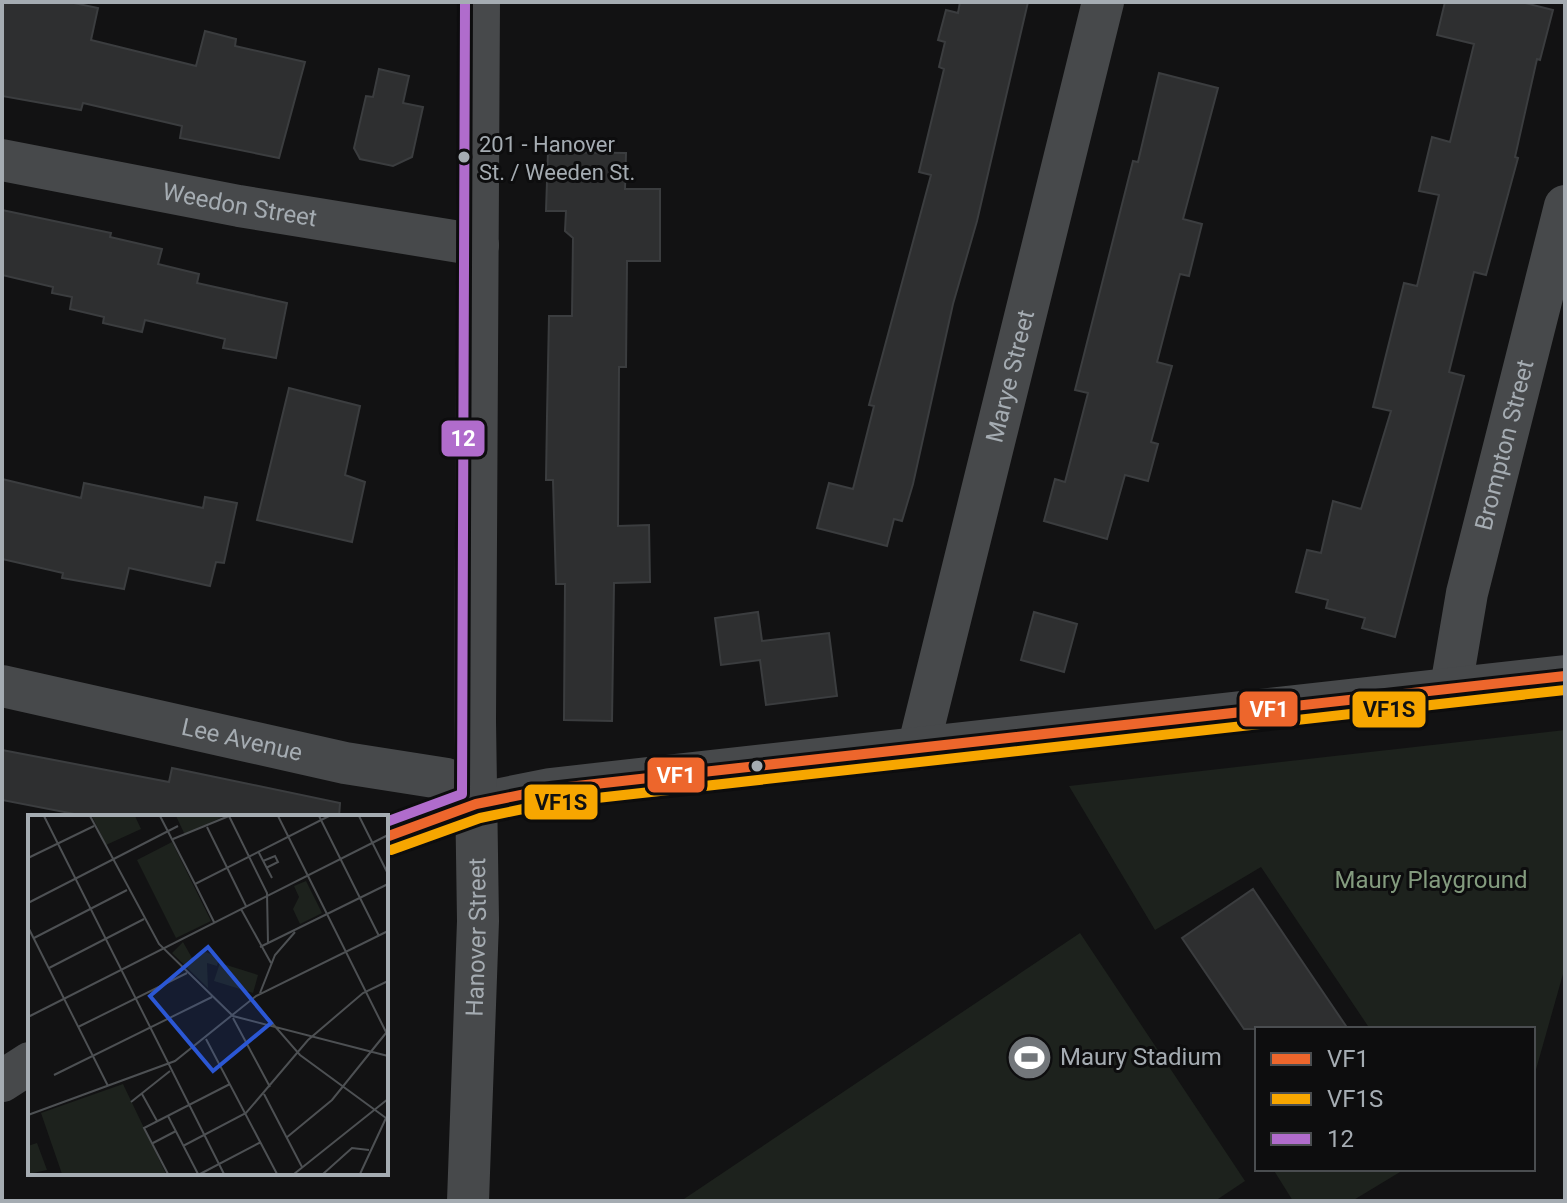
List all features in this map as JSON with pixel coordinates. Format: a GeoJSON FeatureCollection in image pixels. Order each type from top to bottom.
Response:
{"type":"FeatureCollection","features":[{"type":"Feature","properties":{"kind":"street","name":"Hanover Street"},"geometry":{"type":"LineString","coordinates":[[468,1201],[478,921],[479,2]]}},
{"type":"Feature","properties":{"kind":"street","name":"Marye Street"},"geometry":{"type":"LineString","coordinates":[[918,749],[1103,2]]}},
{"type":"Feature","properties":{"kind":"street","name":"Weedon Street"},"geometry":{"type":"LineString","coordinates":[[2,160],[239,206],[478,245]]}},
{"type":"Feature","properties":{"kind":"street","name":"Brompton Street"},"geometry":{"type":"LineString","coordinates":[[1451,687],[1467,593],[1565,206]]}},
{"type":"Feature","properties":{"kind":"street"},"geometry":{"type":"LineString","coordinates":[[388,836],[476,804],[550,789],[1565,676]]}},
{"type":"Feature","properties":{"kind":"street","name":"Lee Avenue"},"geometry":{"type":"LineString","coordinates":[[2,686],[345,763],[447,779],[476,804]]}},
{"type":"Feature","properties":{"kind":"street"},"geometry":{"type":"LineString","coordinates":[[2,1081],[28,1064]]}},
{"type":"Feature","properties":{"kind":"green space","name":"Maury Playground"},"geometry":{"type":"Polygon","coordinates":[[[1565,730],[1565,967],[1535,1073],[1535,1027],[1369,1027],[1261,867],[1155,930],[1069,786],[1565,730]]]}},
{"type":"Feature","properties":{"kind":"green space","name":"Maury Stadium"},"geometry":{"type":"Polygon","coordinates":[[[1080,933],[1245,1181],[1215,1201],[681,1201],[1080,933]]]}},
{"type":"Feature","properties":{"kind":"green space"},"geometry":{"type":"Polygon","coordinates":[[[1274,1171],[1402,1171],[1352,1201],[1293,1201],[1274,1171]]]}},
{"type":"Feature","properties":{"kind":"building"},"geometry":{"type":"Polygon","coordinates":[[[2,2],[69,2],[98,8],[91,40],[196,66],[205,31],[236,39],[235,46],[305,62],[279,158],[180,138],[182,126],[83,103],[81,110],[2,96],[2,2]]]}},
{"type":"Feature","properties":{"kind":"building"},"geometry":{"type":"Polygon","coordinates":[[[960,2],[1028,2],[977,221],[953,304],[913,484],[902,521],[894,519],[887,546],[817,528],[829,483],[853,489],[874,406],[869,405],[931,175],[919,172],[944,69],[939,67],[945,42],[938,40],[946,10],[958,13],[960,2]]]}},
{"type":"Feature","properties":{"kind":"building"},"geometry":{"type":"Polygon","coordinates":[[[1445,2],[1521,2],[1553,10],[1540,60],[1537,59],[1515,157],[1518,158],[1486,275],[1474,272],[1449,372],[1464,376],[1395,637],[1362,628],[1365,618],[1326,608],[1328,600],[1296,592],[1307,550],[1321,553],[1333,501],[1361,509],[1391,411],[1373,407],[1404,283],[1417,286],[1439,195],[1419,191],[1432,137],[1450,142],[1474,44],[1437,35],[1445,2]]]}},
{"type":"Feature","properties":{"kind":"building"},"geometry":{"type":"Polygon","coordinates":[[[379,69],[409,76],[403,103],[423,107],[412,157],[393,166],[360,159],[354,148],[366,96],[373,97],[379,69]]]}},
{"type":"Feature","properties":{"kind":"building"},"geometry":{"type":"Polygon","coordinates":[[[1159,73],[1218,88],[1183,219],[1202,224],[1189,276],[1180,274],[1157,362],[1172,366],[1151,442],[1158,444],[1148,481],[1125,475],[1107,539],[1044,521],[1055,479],[1065,482],[1088,393],[1075,390],[1133,161],[1138,162],[1159,73]]]}},
{"type":"Feature","properties":{"kind":"building"},"geometry":{"type":"Polygon","coordinates":[[[548,152],[626,153],[625,189],[660,189],[660,261],[627,261],[626,367],[619,367],[618,526],[649,525],[650,582],[614,583],[612,721],[564,720],[565,584],[556,584],[553,480],[546,480],[547,417],[549,316],[572,316],[573,238],[565,231],[566,211],[546,211],[548,152]]]}},
{"type":"Feature","properties":{"kind":"building"},"geometry":{"type":"Polygon","coordinates":[[[2,210],[111,233],[110,237],[162,249],[158,264],[199,274],[197,283],[287,303],[276,358],[223,348],[225,339],[145,320],[142,332],[103,323],[104,317],[70,309],[72,297],[52,293],[53,287],[2,275],[2,210]]]}},
{"type":"Feature","properties":{"kind":"building"},"geometry":{"type":"Polygon","coordinates":[[[289,388],[360,406],[345,475],[365,482],[352,542],[257,520],[289,388]]]}},
{"type":"Feature","properties":{"kind":"building"},"geometry":{"type":"Polygon","coordinates":[[[2,479],[81,498],[84,483],[203,508],[205,497],[237,503],[224,563],[216,562],[210,586],[129,568],[124,589],[62,578],[63,573],[2,559],[2,479]]]}},
{"type":"Feature","properties":{"kind":"building"},"geometry":{"type":"Polygon","coordinates":[[[758,612],[762,641],[829,633],[837,696],[766,705],[760,660],[721,665],[715,618],[758,612]]]}},
{"type":"Feature","properties":{"kind":"building"},"geometry":{"type":"Polygon","coordinates":[[[1034,612],[1077,624],[1064,672],[1021,660],[1034,612]]]}},
{"type":"Feature","properties":{"kind":"building"},"geometry":{"type":"Polygon","coordinates":[[[2,750],[169,782],[172,768],[340,803],[339,815],[80,815],[2,800],[2,750]]]}},
{"type":"Feature","properties":{"kind":"building"},"geometry":{"type":"Polygon","coordinates":[[[1253,889],[1347,1027],[1244,1029],[1182,938],[1253,889]]]}},
{"type":"Feature","properties":{"kind":"transit line","name":"12"},"geometry":{"type":"LineString","coordinates":[[388,821],[462,794],[465,2]]}},
{"type":"Feature","properties":{"kind":"transit line","name":"VF1"},"geometry":{"type":"LineString","coordinates":[[388,836],[476,804],[550,789],[1565,676]]}},
{"type":"Feature","properties":{"kind":"transit line","name":"VF1S"},"geometry":{"type":"LineString","coordinates":[[391,850],[480,818],[552,803],[1565,690]]}},
{"type":"Feature","properties":{"kind":"place","name":"201 - Hanover St. / Weeden St."},"geometry":{"type":"Point","coordinates":[464,157]}},
{"type":"Feature","properties":{"kind":"place","name":"Maury Stadium"},"geometry":{"type":"Point","coordinates":[1029,1057]}}]}
